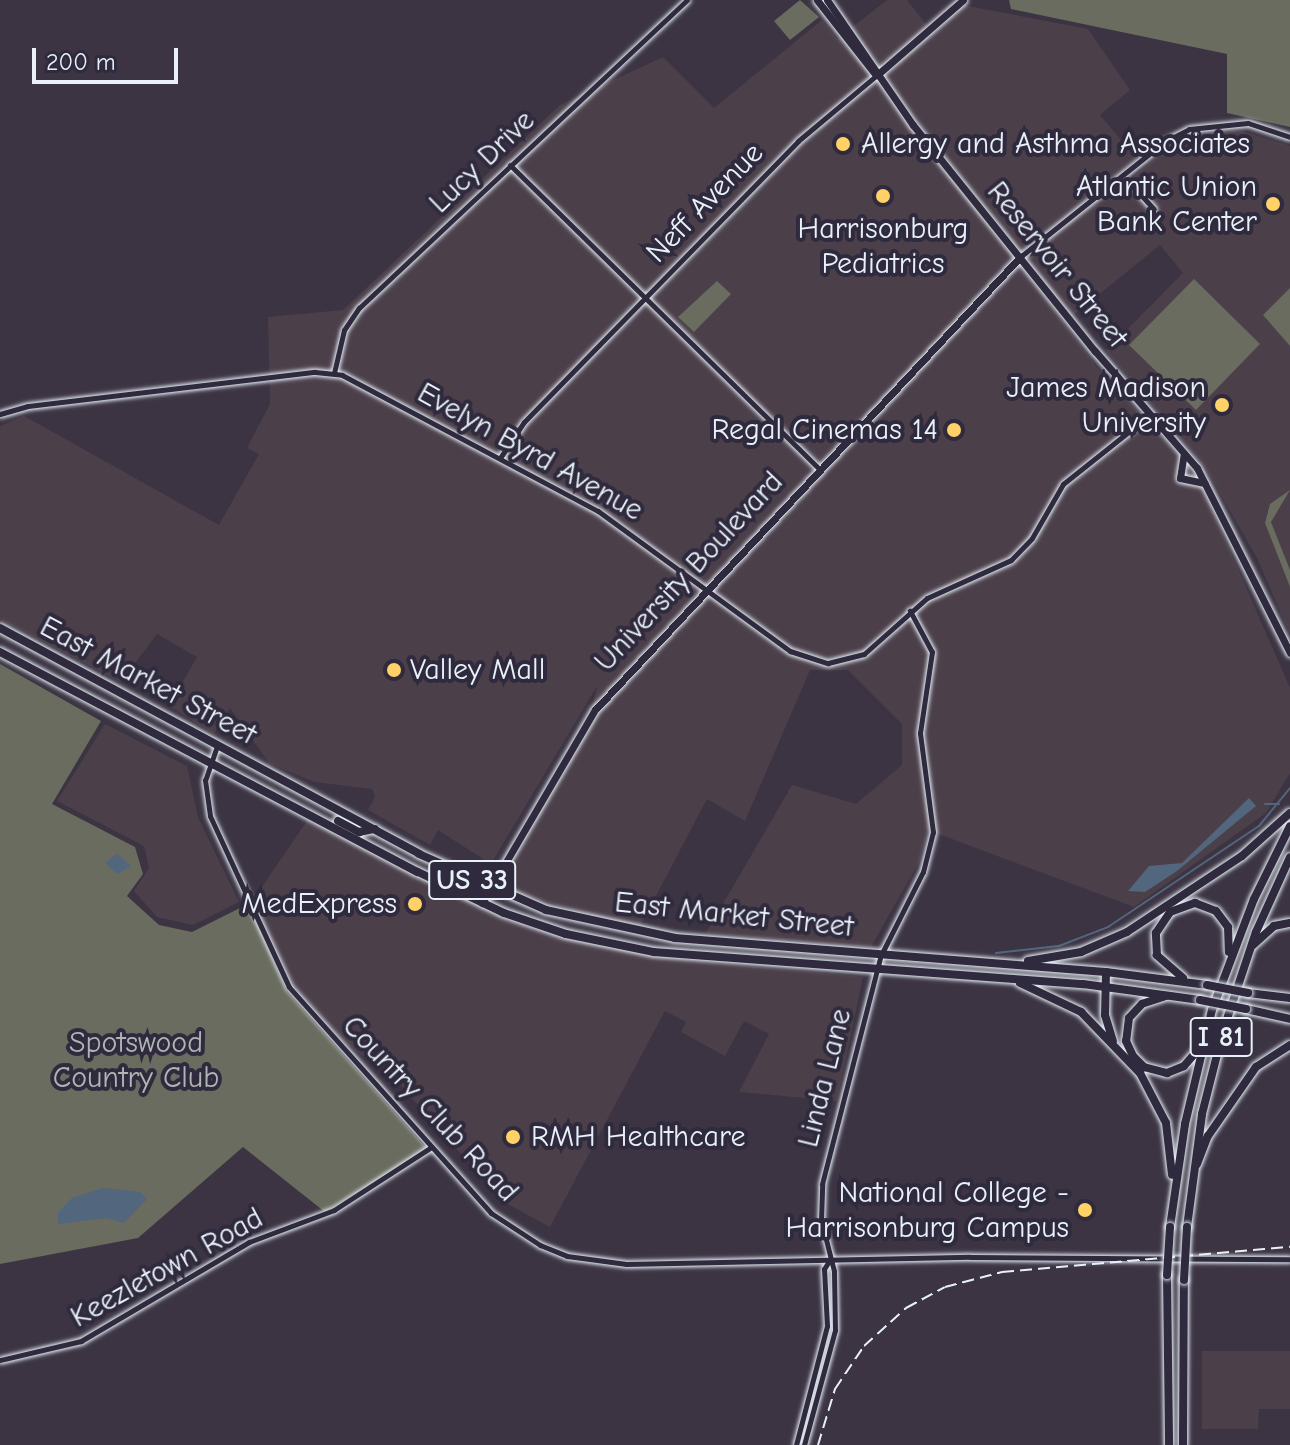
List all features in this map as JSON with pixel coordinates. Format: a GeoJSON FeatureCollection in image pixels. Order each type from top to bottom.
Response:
{"type":"FeatureCollection","features":[{"type":"Feature","properties":{"kind":"highway","name":"East Market Street"},"geometry":{"type":"LineString","coordinates":[[0,628],[491,889],[609,927],[719,942],[1106,972],[1195,983],[1290,1000]]}},
{"type":"Feature","properties":{"kind":"highway","name":"East Market Street"},"geometry":{"type":"LineString","coordinates":[[0,652],[482,903],[578,938],[681,954],[1105,986],[1172,995],[1290,1019]]}},
{"type":"Feature","properties":{"kind":"highway"},"geometry":{"type":"LineString","coordinates":[[285,799],[359,832],[375,829]]}},
{"type":"Feature","properties":{"kind":"highway"},"geometry":{"type":"LineString","coordinates":[[998,963],[1060,958],[1115,939],[1242,856],[1290,813]]}},
{"type":"Feature","properties":{"kind":"highway","name":"I 81"},"geometry":{"type":"LineString","coordinates":[[1169,1445],[1167,1275],[1170,1223],[1204,1037],[1225,973],[1290,826]]}},
{"type":"Feature","properties":{"kind":"highway"},"geometry":{"type":"LineString","coordinates":[[362,841],[387,836]]}},
{"type":"Feature","properties":{"kind":"highway","name":"I 81"},"geometry":{"type":"LineString","coordinates":[[1183,1445],[1187,1227],[1207,1088],[1249,952],[1290,857]]}},
{"type":"Feature","properties":{"kind":"highway"},"geometry":{"type":"LineString","coordinates":[[1195,983],[1163,965],[1155,945],[1161,921],[1181,905],[1205,905],[1222,917],[1230,937],[1225,973]]}},
{"type":"Feature","properties":{"kind":"highway"},"geometry":{"type":"LineString","coordinates":[[1249,952],[1265,932],[1290,923]]}},
{"type":"Feature","properties":{"kind":"highway"},"geometry":{"type":"LineString","coordinates":[[681,954],[711,952],[719,942]]}},
{"type":"Feature","properties":{"kind":"highway"},"geometry":{"type":"LineString","coordinates":[[719,957],[726,949],[754,945]]}},
{"type":"Feature","properties":{"kind":"highway"},"geometry":{"type":"LineString","coordinates":[[1106,972],[1105,1015],[1115,1045]]}},
{"type":"Feature","properties":{"kind":"highway"},"geometry":{"type":"LineString","coordinates":[[1012,980],[1066,1002],[1115,1045],[1146,1082],[1166,1123],[1172,1160],[1170,1223]]}},
{"type":"Feature","properties":{"kind":"highway"},"geometry":{"type":"LineString","coordinates":[[1172,995],[1147,1001],[1132,1012],[1126,1032],[1133,1056],[1152,1071],[1177,1071],[1195,1056],[1204,1037]]}},
{"type":"Feature","properties":{"kind":"highway"},"geometry":{"type":"LineString","coordinates":[[1189,1207],[1198,1159],[1224,1110],[1256,1067],[1290,1045]]}},
{"type":"Feature","properties":{"kind":"main road","name":"Reservoir Street"},"geometry":{"type":"LineString","coordinates":[[817,0],[1020,257],[1180,445],[1210,489],[1290,653]]}},
{"type":"Feature","properties":{"kind":"main road","name":"Reservoir Street"},"geometry":{"type":"LineString","coordinates":[[827,0],[877,75]]}},
{"type":"Feature","properties":{"kind":"main road","name":"Neff Avenue"},"geometry":{"type":"LineString","coordinates":[[877,75],[963,0]]}},
{"type":"Feature","properties":{"kind":"main road","name":"University Boulevard"},"geometry":{"type":"LineString","coordinates":[[482,903],[594,711],[1020,257]]}},
{"type":"Feature","properties":{"kind":"main road"},"geometry":{"type":"LineString","coordinates":[[1180,445],[1187,461],[1180,478],[1196,477],[1210,489]]}},
{"type":"Feature","properties":{"kind":"street","name":"Lucy Drive"},"geometry":{"type":"LineString","coordinates":[[334,373],[344,330],[356,311],[687,0]]}},
{"type":"Feature","properties":{"kind":"street","name":"Neff Avenue"},"geometry":{"type":"LineString","coordinates":[[500,458],[520,426],[798,141],[877,75]]}},
{"type":"Feature","properties":{"kind":"street","name":"University Boulevard"},"geometry":{"type":"LineString","coordinates":[[1020,257],[1164,142],[1193,127],[1248,123],[1290,137]]}},
{"type":"Feature","properties":{"kind":"street"},"geometry":{"type":"LineString","coordinates":[[510,165],[819,469]]}},
{"type":"Feature","properties":{"kind":"street"},"geometry":{"type":"LineString","coordinates":[[1111,185],[1133,186],[1154,209]]}},
{"type":"Feature","properties":{"kind":"street"},"geometry":{"type":"LineString","coordinates":[[0,414],[39,405],[334,373]]}},
{"type":"Feature","properties":{"kind":"street","name":"Evelyn Byrd Avenue"},"geometry":{"type":"LineString","coordinates":[[334,373],[607,516],[790,651],[825,663],[864,654],[910,611],[935,594],[1015,557],[1032,538],[1066,481],[1152,414]]}},
{"type":"Feature","properties":{"kind":"street","name":"Linda Lane"},"geometry":{"type":"LineString","coordinates":[[804,1445],[835,1330],[834,1271],[829,1260],[822,1184],[876,969],[923,872],[933,832],[920,733],[932,652],[910,611]]}},
{"type":"Feature","properties":{"kind":"street","name":"Country Club Road"},"geometry":{"type":"LineString","coordinates":[[218,745],[205,788],[210,816],[289,987],[491,1213],[567,1256],[626,1264],[829,1260],[1290,1259]]}},
{"type":"Feature","properties":{"kind":"street","name":"Keezletown Road"},"geometry":{"type":"LineString","coordinates":[[0,1360],[81,1341],[249,1242],[334,1210],[430,1148]]}},
{"type":"Feature","properties":{"kind":"street","name":"Linda Lane"},"geometry":{"type":"LineString","coordinates":[[796,1445],[827,1326],[824,1269],[829,1260]]}},
{"type":"Feature","properties":{"kind":"shaded area"},"geometry":{"type":"Polygon","coordinates":[[[887,0],[907,0],[933,33],[963,5],[1088,29],[1130,90],[1100,115],[1137,159],[1022,254],[884,79],[904,59],[882,78],[1098,369],[1187,464],[1206,496],[1290,688],[1290,773],[1266,813],[1134,907],[928,830],[919,862],[871,947],[706,933],[792,785],[856,804],[902,765],[902,724],[848,670],[810,670],[745,821],[707,799],[638,930],[496,886],[587,732],[597,686],[491,864],[438,830],[430,845],[368,810],[375,797],[372,789],[314,782],[269,763],[230,708],[214,734],[169,706],[197,657],[157,634],[121,682],[0,619],[0,426],[24,416],[219,525],[259,454],[247,448],[270,404],[268,317],[343,310],[560,105],[663,57],[714,108],[822,20],[837,39],[887,0]]]}},
{"type":"Feature","properties":{"kind":"shaded area","name":"James Madison University"},"geometry":{"type":"Polygon","coordinates":[[[1219,130],[1242,131],[1290,146],[1290,634],[1257,558],[1205,467],[1106,351],[1183,273],[1160,245],[1070,318],[1024,258],[1112,186],[1117,190],[1170,147],[1219,130]]]}},
{"type":"Feature","properties":{"kind":"shaded area"},"geometry":{"type":"Polygon","coordinates":[[[105,724],[187,766],[198,817],[239,902],[193,925],[157,917],[134,891],[149,868],[144,846],[57,801],[105,724]]]}},
{"type":"Feature","properties":{"kind":"shaded area"},"geometry":{"type":"Polygon","coordinates":[[[309,818],[507,920],[561,938],[692,961],[863,977],[837,1101],[739,1092],[769,1034],[744,1021],[725,1056],[681,1032],[686,1022],[665,1011],[550,1227],[502,1201],[397,1081],[343,1041],[294,985],[253,900],[309,818]]]}},
{"type":"Feature","properties":{"kind":"shaded area"},"geometry":{"type":"Polygon","coordinates":[[[1202,1351],[1290,1351],[1290,1409],[1259,1409],[1258,1429],[1202,1429],[1202,1351]]]}},
{"type":"Feature","properties":{"kind":"green space"},"geometry":{"type":"Polygon","coordinates":[[[800,0],[819,17],[790,40],[774,21],[800,0]]]}},
{"type":"Feature","properties":{"kind":"green space"},"geometry":{"type":"Polygon","coordinates":[[[1009,0],[1290,0],[1290,127],[1227,113],[1227,54],[1011,9],[1009,0]]]}},
{"type":"Feature","properties":{"kind":"green space"},"geometry":{"type":"Polygon","coordinates":[[[1194,279],[1260,344],[1196,410],[1129,345],[1194,279]]]}},
{"type":"Feature","properties":{"kind":"green space"},"geometry":{"type":"Polygon","coordinates":[[[717,281],[731,294],[694,332],[678,317],[717,281]]]}},
{"type":"Feature","properties":{"kind":"green space"},"geometry":{"type":"Polygon","coordinates":[[[1290,288],[1290,346],[1263,315],[1290,288]]]}},
{"type":"Feature","properties":{"kind":"green space"},"geometry":{"type":"Polygon","coordinates":[[[1290,490],[1271,522],[1290,570],[1290,587],[1265,523],[1270,504],[1290,490]]]}},
{"type":"Feature","properties":{"kind":"green space","name":"Spotswood Country Club"},"geometry":{"type":"Polygon","coordinates":[[[0,664],[101,721],[52,804],[135,847],[143,874],[127,896],[159,925],[192,932],[248,904],[287,992],[427,1149],[325,1212],[243,1147],[138,1238],[0,1264],[0,664]]]}},
{"type":"Feature","properties":{"kind":"water"},"geometry":{"type":"Polygon","coordinates":[[[1249,798],[1256,806],[1177,871],[1145,892],[1128,891],[1149,866],[1182,863],[1249,798]]]}},
{"type":"Feature","properties":{"kind":"water"},"geometry":{"type":"Polygon","coordinates":[[[117,854],[131,866],[117,874],[105,863],[117,854]]]}},
{"type":"Feature","properties":{"kind":"water"},"geometry":{"type":"Polygon","coordinates":[[[103,1188],[140,1192],[147,1199],[124,1223],[106,1218],[58,1224],[58,1213],[72,1198],[103,1188]]]}},
{"type":"Feature","properties":{"kind":"waterway"},"geometry":{"type":"LineString","coordinates":[[996,953],[1059,946],[1108,927],[1259,826],[1290,788]]}},
{"type":"Feature","properties":{"kind":"waterway"},"geometry":{"type":"LineString","coordinates":[[1265,804],[1279,804]]}},
{"type":"Feature","properties":{"kind":"railway"},"geometry":{"type":"LineString","coordinates":[[818,1445],[835,1389],[864,1346],[906,1308],[945,1287],[1002,1272],[1290,1247]]}},
{"type":"Feature","properties":{"kind":"place","name":"Allergy and Asthma Associates"},"geometry":{"type":"Point","coordinates":[843,144]}},
{"type":"Feature","properties":{"kind":"place","name":"Harrisonburg Pediatrics"},"geometry":{"type":"Point","coordinates":[883,196]}},
{"type":"Feature","properties":{"kind":"place","name":"Atlantic Union Bank Center"},"geometry":{"type":"Point","coordinates":[1273,204]}},
{"type":"Feature","properties":{"kind":"place","name":"James Madison University"},"geometry":{"type":"Point","coordinates":[1222,405]}},
{"type":"Feature","properties":{"kind":"place","name":"Regal Cinemas 14"},"geometry":{"type":"Point","coordinates":[954,430]}},
{"type":"Feature","properties":{"kind":"place","name":"Valley Mall"},"geometry":{"type":"Point","coordinates":[394,670]}},
{"type":"Feature","properties":{"kind":"place","name":"MedExpress"},"geometry":{"type":"Point","coordinates":[415,904]}},
{"type":"Feature","properties":{"kind":"place","name":"RMH Healthcare"},"geometry":{"type":"Point","coordinates":[513,1137]}},
{"type":"Feature","properties":{"kind":"place","name":"National College - Harrisonburg Campus"},"geometry":{"type":"Point","coordinates":[1085,1210]}}]}
